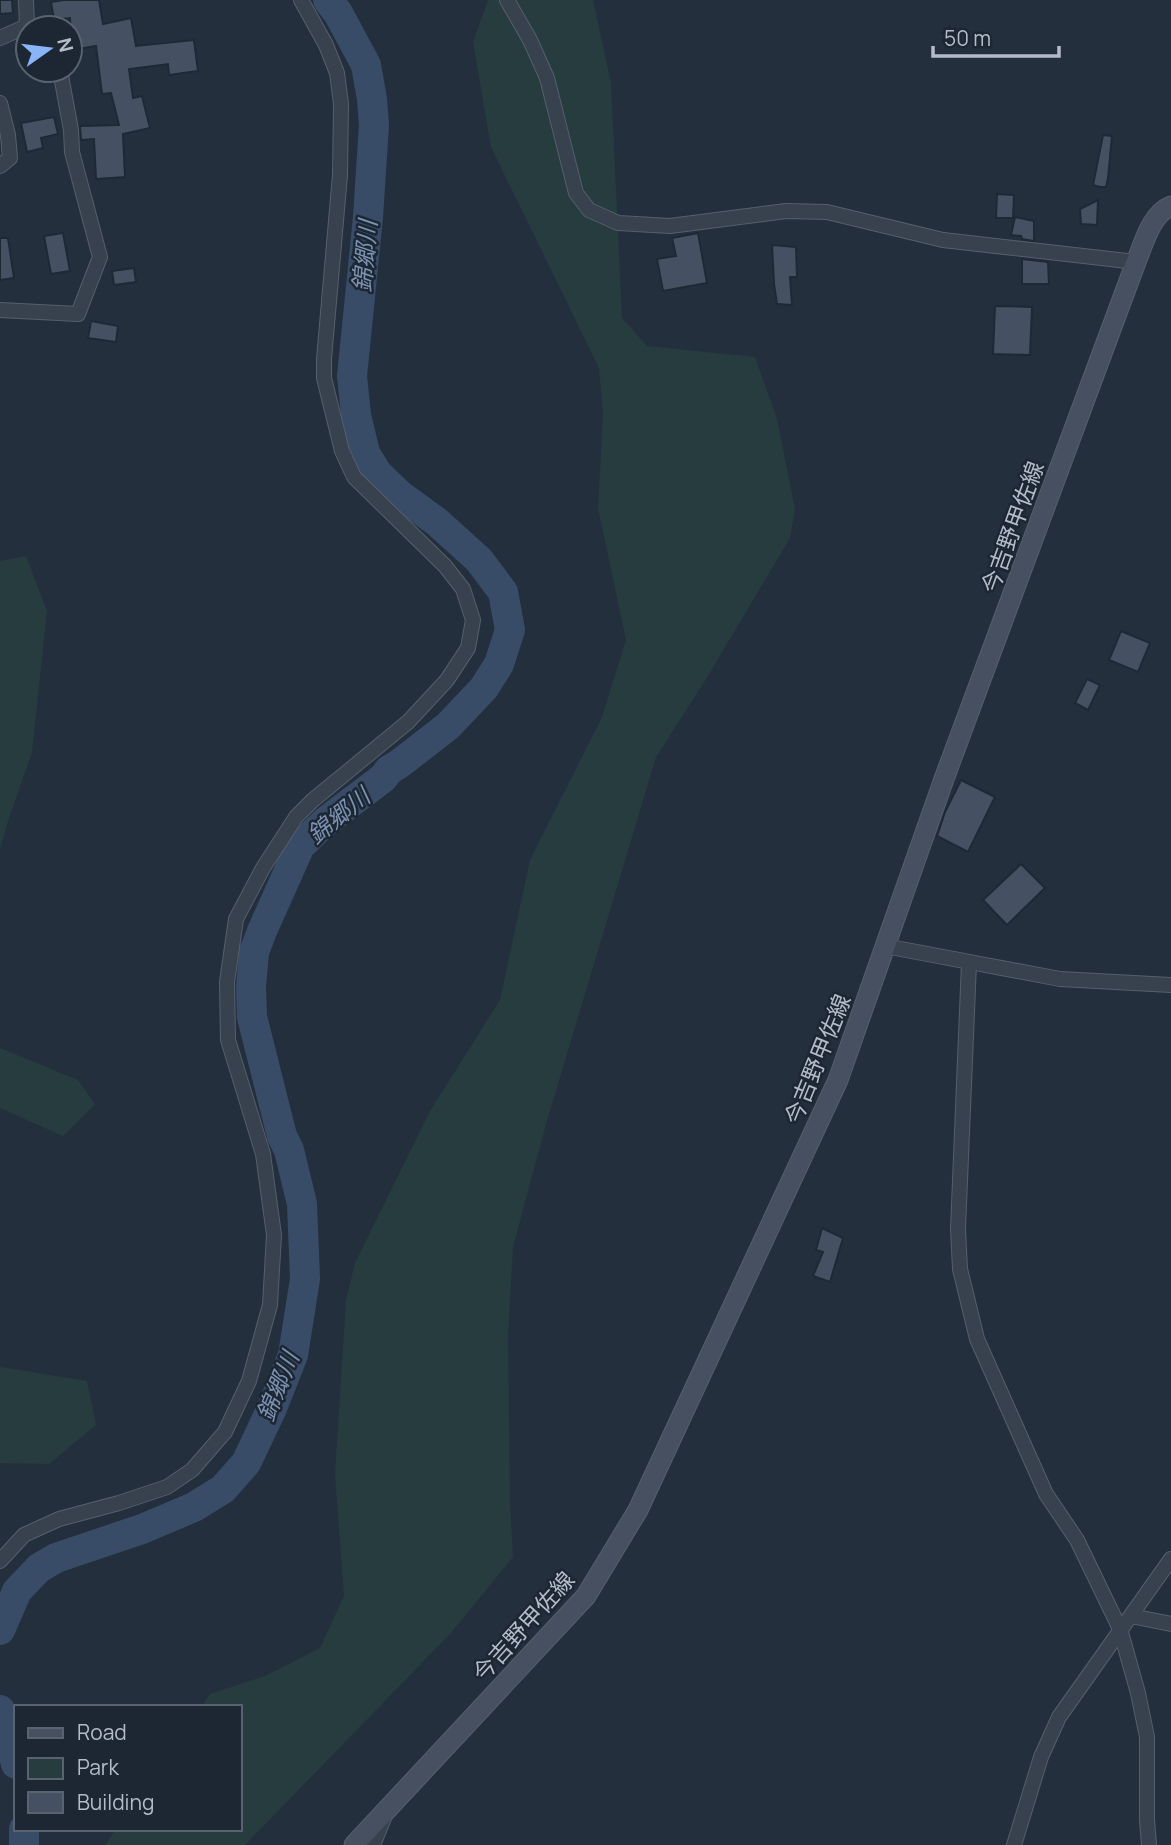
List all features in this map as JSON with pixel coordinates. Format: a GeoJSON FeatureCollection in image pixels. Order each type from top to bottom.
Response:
{"type":"FeatureCollection","features":[{"type":"Feature","properties":{"kind":"main road","name":"今吉野甲佐線"},"geometry":{"type":"LineString","coordinates":[[354,1845],[586,1596],[638,1510],[825,1112],[864,1010],[944,779],[1136,262],[1149,229],[1162,209],[1171,206]]}},
{"type":"Feature","properties":{"kind":"street"},"geometry":{"type":"LineString","coordinates":[[0,1561],[24,1535],[58,1519],[167,1487],[192,1470],[225,1432],[249,1381],[270,1305],[274,1235],[263,1154],[228,1040],[227,982],[236,919],[263,868],[296,817],[408,722],[447,680],[468,648],[473,620],[463,589],[445,566],[354,477],[342,451],[324,378],[340,175],[341,104],[337,72],[326,45],[301,0]]}},
{"type":"Feature","properties":{"kind":"street"},"geometry":{"type":"LineString","coordinates":[[507,0],[530,40],[547,78],[576,193],[589,210],[618,223],[670,226],[786,211],[827,212],[943,240],[1136,262]]}},
{"type":"Feature","properties":{"kind":"street"},"geometry":{"type":"LineString","coordinates":[[0,310],[78,314],[100,257],[72,152],[62,84]]}},
{"type":"Feature","properties":{"kind":"street"},"geometry":{"type":"LineString","coordinates":[[0,103],[8,135],[10,158],[0,166]]}},
{"type":"Feature","properties":{"kind":"street"},"geometry":{"type":"LineString","coordinates":[[884,946],[1060,979],[1171,985]]}},
{"type":"Feature","properties":{"kind":"street"},"geometry":{"type":"LineString","coordinates":[[969,963],[958,1215],[960,1269],[977,1339],[1046,1494],[1077,1540],[1120,1629],[1147,1737],[1149,1845]]}},
{"type":"Feature","properties":{"kind":"street"},"geometry":{"type":"LineString","coordinates":[[1014,1845],[1041,1757],[1059,1717],[1171,1559]]}},
{"type":"Feature","properties":{"kind":"street"},"geometry":{"type":"LineString","coordinates":[[1131,1616],[1171,1624]]}},
{"type":"Feature","properties":{"kind":"street"},"geometry":{"type":"LineString","coordinates":[[373,1845],[387,1810]]}},
{"type":"Feature","properties":{"kind":"green space"},"geometry":{"type":"Polygon","coordinates":[[[488,0],[593,0],[611,83],[622,318],[647,346],[755,357],[777,419],[795,509],[790,538],[656,757],[546,1124],[513,1247],[508,1335],[513,1557],[450,1634],[245,1845],[105,1845],[115,1831],[242,1831],[242,1705],[202,1705],[210,1694],[265,1676],[320,1648],[344,1596],[335,1474],[346,1300],[355,1263],[430,1111],[500,1000],[530,860],[602,717],[626,640],[598,508],[603,414],[599,368],[491,147],[473,42],[488,0]]]}},
{"type":"Feature","properties":{"kind":"green space"},"geometry":{"type":"Polygon","coordinates":[[[26,556],[47,611],[32,752],[0,849],[0,561],[26,556]]]}},
{"type":"Feature","properties":{"kind":"green space"},"geometry":{"type":"Polygon","coordinates":[[[0,1048],[78,1080],[95,1104],[63,1136],[0,1108],[0,1048]]]}},
{"type":"Feature","properties":{"kind":"green space"},"geometry":{"type":"Polygon","coordinates":[[[0,1367],[87,1381],[96,1425],[49,1464],[0,1463],[0,1367]]]}},
{"type":"Feature","properties":{"kind":"building"},"geometry":{"type":"Polygon","coordinates":[[[0,0],[12,0],[13,13],[0,14],[0,0]]]}},
{"type":"Feature","properties":{"kind":"building"},"geometry":{"type":"Polygon","coordinates":[[[99,0],[103,24],[131,18],[136,46],[194,40],[198,71],[169,75],[168,64],[129,69],[133,98],[142,96],[150,128],[123,134],[125,177],[96,179],[94,139],[81,140],[80,126],[119,125],[111,93],[102,94],[96,46],[84,48],[84,14],[53,14],[51,2],[99,0]]]}},
{"type":"Feature","properties":{"kind":"building"},"geometry":{"type":"Polygon","coordinates":[[[54,117],[58,134],[41,138],[43,148],[27,152],[21,123],[54,117]]]}},
{"type":"Feature","properties":{"kind":"building"},"geometry":{"type":"Polygon","coordinates":[[[1103,135],[1112,136],[1106,187],[1100,187],[1093,185],[1103,135]]]}},
{"type":"Feature","properties":{"kind":"building"},"geometry":{"type":"Polygon","coordinates":[[[997,194],[1014,195],[1013,218],[996,218],[997,194]]]}},
{"type":"Feature","properties":{"kind":"building"},"geometry":{"type":"Polygon","coordinates":[[[1098,200],[1097,225],[1081,224],[1080,209],[1098,200]]]}},
{"type":"Feature","properties":{"kind":"building"},"geometry":{"type":"Polygon","coordinates":[[[1015,217],[1034,221],[1034,241],[1011,235],[1015,217]]]}},
{"type":"Feature","properties":{"kind":"building"},"geometry":{"type":"Polygon","coordinates":[[[63,233],[70,271],[51,274],[44,236],[63,233]]]}},
{"type":"Feature","properties":{"kind":"building"},"geometry":{"type":"Polygon","coordinates":[[[698,233],[707,283],[663,291],[657,259],[676,256],[672,238],[698,233]]]}},
{"type":"Feature","properties":{"kind":"building"},"geometry":{"type":"Polygon","coordinates":[[[0,238],[8,238],[14,278],[0,280],[0,238]]]}},
{"type":"Feature","properties":{"kind":"building"},"geometry":{"type":"Polygon","coordinates":[[[772,245],[796,247],[797,277],[790,277],[792,305],[777,304],[772,245]]]}},
{"type":"Feature","properties":{"kind":"building"},"geometry":{"type":"Polygon","coordinates":[[[1022,259],[1048,262],[1049,284],[1022,284],[1022,259]]]}},
{"type":"Feature","properties":{"kind":"building"},"geometry":{"type":"Polygon","coordinates":[[[134,268],[136,282],[114,285],[112,271],[134,268]]]}},
{"type":"Feature","properties":{"kind":"building"},"geometry":{"type":"Polygon","coordinates":[[[995,306],[1032,307],[1030,355],[993,354],[995,306]]]}},
{"type":"Feature","properties":{"kind":"building"},"geometry":{"type":"Polygon","coordinates":[[[91,321],[118,326],[116,342],[88,338],[91,321]]]}},
{"type":"Feature","properties":{"kind":"building"},"geometry":{"type":"Polygon","coordinates":[[[1121,631],[1150,643],[1138,672],[1109,660],[1121,631]]]}},
{"type":"Feature","properties":{"kind":"building"},"geometry":{"type":"Polygon","coordinates":[[[1087,679],[1100,685],[1088,710],[1075,703],[1087,679]]]}},
{"type":"Feature","properties":{"kind":"building"},"geometry":{"type":"Polygon","coordinates":[[[961,780],[995,797],[968,852],[937,836],[945,812],[961,780]]]}},
{"type":"Feature","properties":{"kind":"building"},"geometry":{"type":"Polygon","coordinates":[[[1021,864],[1045,888],[1007,925],[983,900],[1021,864]]]}},
{"type":"Feature","properties":{"kind":"building"},"geometry":{"type":"Polygon","coordinates":[[[822,1228],[843,1238],[830,1282],[813,1276],[823,1252],[816,1250],[822,1228]]]}},
{"type":"Feature","properties":{"kind":"waterway","name":"錦郷川"},"geometry":{"type":"LineString","coordinates":[[0,1630],[17,1591],[39,1568],[56,1558],[142,1529],[194,1507],[223,1489],[246,1463],[293,1355],[305,1279],[302,1204],[252,1017],[254,952],[300,846],[325,822],[383,778],[389,770],[448,726],[484,688],[499,664],[510,630],[503,592],[479,560],[437,522],[400,495],[377,473],[365,453],[356,415],[352,376],[368,217],[374,125],[372,99],[366,65],[328,0]]}},
{"type":"Feature","properties":{"kind":"waterway","name":"錦郷川"},"geometry":{"type":"LineString","coordinates":[[0,1710],[14,1755]]}},
{"type":"Feature","properties":{"kind":"waterway","name":"錦郷川"},"geometry":{"type":"LineString","coordinates":[[24,1831],[24,1845]]}}]}
